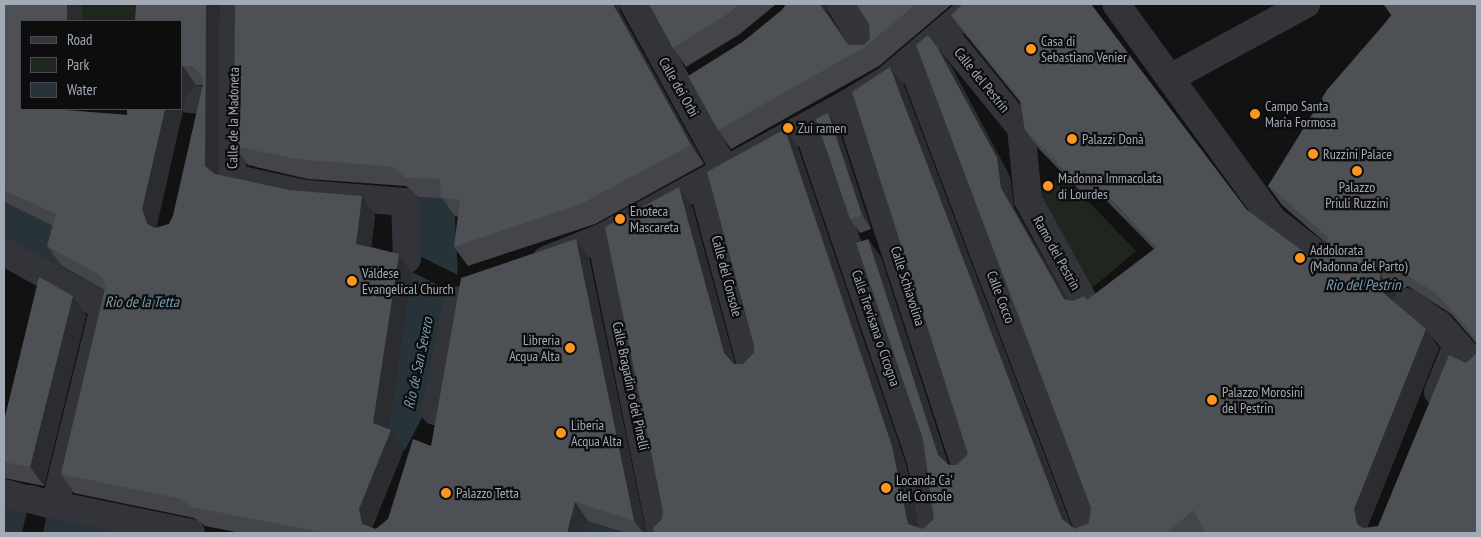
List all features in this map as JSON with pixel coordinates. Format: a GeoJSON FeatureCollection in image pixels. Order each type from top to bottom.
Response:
{"type":"FeatureCollection","features":[{"type":"Feature","properties":{"kind":"street","name":"Calle de la Madoneta"},"geometry":{"type":"LineString","coordinates":[[233,4],[234,103],[232,178],[306,194],[405,202],[407,259]]}},
{"type":"Feature","properties":{"kind":"street","name":"Calle dei Orbi"},"geometry":{"type":"LineString","coordinates":[[634,4],[726,170]]}},
{"type":"Feature","properties":{"kind":"street"},"geometry":{"type":"LineString","coordinates":[[840,4],[880,67]]}},
{"type":"Feature","properties":{"kind":"street"},"geometry":{"type":"LineString","coordinates":[[524,266],[601,238],[847,104],[880,67],[911,61],[976,4]]}},
{"type":"Feature","properties":{"kind":"street"},"geometry":{"type":"LineString","coordinates":[[1116,4],[1172,77],[1273,220],[1327,262]]}},
{"type":"Feature","properties":{"kind":"street"},"geometry":{"type":"LineString","coordinates":[[1172,77],[1306,4]]}},
{"type":"Feature","properties":{"kind":"street","name":"Calle del Pestrin"},"geometry":{"type":"LineString","coordinates":[[943,32],[1021,128],[1028,200]]}},
{"type":"Feature","properties":{"kind":"street","name":"Calle Cocco"},"geometry":{"type":"LineString","coordinates":[[911,61],[1090,533]]}},
{"type":"Feature","properties":{"kind":"street"},"geometry":{"type":"LineString","coordinates":[[681,89],[704,75]]}},
{"type":"Feature","properties":{"kind":"street"},"geometry":{"type":"LineString","coordinates":[[196,126],[191,99],[234,103]]}},
{"type":"Feature","properties":{"kind":"street","name":"Calle Schiavolina"},"geometry":{"type":"LineString","coordinates":[[847,104],[966,469]]}},
{"type":"Feature","properties":{"kind":"street","name":"Calle Trevisana o Cicogna"},"geometry":{"type":"LineString","coordinates":[[807,126],[922,461],[933,533]]}},
{"type":"Feature","properties":{"kind":"street","name":"Calle del Console"},"geometry":{"type":"LineString","coordinates":[[702,183],[752,368]]}},
{"type":"Feature","properties":{"kind":"street","name":"Ramo del Pestrin"},"geometry":{"type":"LineString","coordinates":[[1028,200],[1086,305]]}},
{"type":"Feature","properties":{"kind":"street","name":"Calle Bragadin o del Pinelli"},"geometry":{"type":"LineString","coordinates":[[601,238],[661,533]]}},
{"type":"Feature","properties":{"kind":"street"},"geometry":{"type":"LineString","coordinates":[[850,253],[892,238]]}},
{"type":"Feature","properties":{"kind":"street"},"geometry":{"type":"LineString","coordinates":[[4,252],[104,308],[32,500],[191,533]]}},
{"type":"Feature","properties":{"kind":"street"},"geometry":{"type":"LineString","coordinates":[[435,411],[470,282]]}},
{"type":"Feature","properties":{"kind":"street"},"geometry":{"type":"LineString","coordinates":[[1407,302],[1439,324],[1477,367]]}},
{"type":"Feature","properties":{"kind":"street"},"geometry":{"type":"LineString","coordinates":[[1428,417],[1457,345]]}},
{"type":"Feature","properties":{"kind":"green space"},"geometry":{"type":"Polygon","coordinates":[[[82,4],[152,4],[150,20],[81,20],[82,4]]]}},
{"type":"Feature","properties":{"kind":"green space"},"geometry":{"type":"Polygon","coordinates":[[[1063,175],[1136,251],[1085,294],[1032,197],[1063,175]]]}},
{"type":"Feature","properties":{"kind":"water"},"geometry":{"type":"Polygon","coordinates":[[[452,162],[458,276],[453,293],[613,529],[626,533],[564,533],[408,451],[332,419],[4,246],[4,202],[394,389],[412,272],[410,197],[452,162]]]}},
{"type":"Feature","properties":{"kind":"water"},"geometry":{"type":"Polygon","coordinates":[[[4,499],[158,533],[4,533],[4,499]]]}},
{"type":"Feature","properties":{"kind":"pier"},"geometry":{"type":"Polygon","coordinates":[[[411,252],[460,276],[456,294],[412,272],[411,252]]]}},
{"type":"Feature","properties":{"kind":"pier"},"geometry":{"type":"Polygon","coordinates":[[[427,408],[450,417],[432,458],[404,452],[427,408]]]}},
{"type":"Feature","properties":{"kind":"pier"},"geometry":{"type":"Polygon","coordinates":[[[28,506],[48,510],[43,533],[22,533],[28,506]]]}},
{"type":"Feature","properties":{"kind":"building"},"geometry":{"type":"Polygon","coordinates":[[[4,4],[67,4],[67,20],[20,20],[20,110],[63,110],[127,115],[127,110],[165,110],[142,209],[147,224],[155,228],[169,224],[173,216],[203,84],[202,76],[192,66],[182,67],[182,20],[135,20],[136,4],[206,4],[205,166],[215,174],[289,190],[362,196],[356,244],[399,254],[373,423],[391,430],[359,509],[362,524],[376,529],[388,519],[413,439],[431,446],[461,278],[576,239],[634,521],[575,502],[567,533],[327,533],[191,507],[181,499],[61,474],[106,284],[98,274],[47,246],[56,214],[4,190],[4,4]]]}},
{"type":"Feature","properties":{"kind":"building"},"geometry":{"type":"Polygon","coordinates":[[[235,4],[613,4],[691,145],[581,204],[454,247],[460,200],[441,197],[440,179],[406,178],[393,167],[295,159],[234,146],[235,4]]]}},
{"type":"Feature","properties":{"kind":"building"},"geometry":{"type":"Polygon","coordinates":[[[649,4],[740,4],[726,15],[673,48],[649,4]]]}},
{"type":"Feature","properties":{"kind":"building"},"geometry":{"type":"Polygon","coordinates":[[[786,4],[820,4],[848,45],[864,45],[870,39],[869,24],[856,4],[916,4],[865,47],[718,130],[688,76],[744,41],[782,10],[786,4]]]}},
{"type":"Feature","properties":{"kind":"building"},"geometry":{"type":"Polygon","coordinates":[[[963,4],[1091,4],[1247,210],[1312,258],[1326,252],[1328,237],[1268,186],[1327,90],[1392,15],[1384,4],[1477,4],[1477,347],[1475,337],[1437,294],[1394,267],[1380,274],[1380,290],[1426,329],[1354,509],[1357,524],[1363,528],[1378,526],[1449,355],[1466,363],[1477,353],[1477,533],[1205,533],[1194,510],[1166,533],[655,533],[653,528],[662,519],[663,511],[605,227],[679,187],[724,353],[734,364],[743,364],[754,353],[754,345],[707,172],[785,129],[892,446],[908,524],[923,529],[934,519],[923,439],[856,243],[868,239],[938,455],[949,465],[957,465],[968,454],[852,92],[890,67],[1062,519],[1075,529],[1089,523],[1091,508],[916,45],[928,35],[937,47],[997,158],[1001,188],[1064,299],[1073,301],[1084,296],[1087,300],[1157,247],[1083,170],[1073,179],[1025,130],[1020,99],[951,15],[963,4]]]}},
{"type":"Feature","properties":{"kind":"building"},"geometry":{"type":"Polygon","coordinates":[[[828,113],[862,215],[850,219],[816,119],[828,113]]]}},
{"type":"Feature","properties":{"kind":"building"},"geometry":{"type":"Polygon","coordinates":[[[39,277],[73,296],[30,467],[4,462],[4,421],[39,277]]]}},
{"type":"Feature","properties":{"kind":"place","name":"Casa di Sebastiano Venier"},"geometry":{"type":"Point","coordinates":[1031,49]}},
{"type":"Feature","properties":{"kind":"place","name":"Campo Santa Maria Formosa"},"geometry":{"type":"Point","coordinates":[1255,114]}},
{"type":"Feature","properties":{"kind":"place","name":"Zui ramen"},"geometry":{"type":"Point","coordinates":[788,128]}},
{"type":"Feature","properties":{"kind":"place","name":"Palazzi Donà"},"geometry":{"type":"Point","coordinates":[1072,139]}},
{"type":"Feature","properties":{"kind":"place","name":"Ruzzini Palace"},"geometry":{"type":"Point","coordinates":[1313,154]}},
{"type":"Feature","properties":{"kind":"place","name":"Palazzo Priuli Ruzzini"},"geometry":{"type":"Point","coordinates":[1357,171]}},
{"type":"Feature","properties":{"kind":"place","name":"Madonna Immacolata di Lourdes"},"geometry":{"type":"Point","coordinates":[1048,186]}},
{"type":"Feature","properties":{"kind":"place","name":"Enoteca Mascareta"},"geometry":{"type":"Point","coordinates":[620,219]}},
{"type":"Feature","properties":{"kind":"place","name":"Addolorata (Madonna del Parto)"},"geometry":{"type":"Point","coordinates":[1300,258]}},
{"type":"Feature","properties":{"kind":"place","name":"Valdese Evangelical Church"},"geometry":{"type":"Point","coordinates":[352,281]}},
{"type":"Feature","properties":{"kind":"place","name":"Libreria Acqua Alta"},"geometry":{"type":"Point","coordinates":[570,348]}},
{"type":"Feature","properties":{"kind":"place","name":"Palazzo Morosini del Pestrin"},"geometry":{"type":"Point","coordinates":[1212,400]}},
{"type":"Feature","properties":{"kind":"place","name":"Liberia Acqua Alta"},"geometry":{"type":"Point","coordinates":[561,433]}},
{"type":"Feature","properties":{"kind":"place","name":"Locanda Ca' del Console"},"geometry":{"type":"Point","coordinates":[886,488]}},
{"type":"Feature","properties":{"kind":"place","name":"Palazzo Tetta"},"geometry":{"type":"Point","coordinates":[446,493]}},
{"type":"Feature","properties":{"kind":"water label","name":"Rio del Pestrin"},"geometry":{"type":"Point","coordinates":[1363,285]}},
{"type":"Feature","properties":{"kind":"water label","name":"Rio de la Tetta"},"geometry":{"type":"Point","coordinates":[142,302]}},
{"type":"Feature","properties":{"kind":"water label","name":"Rio de San Severo"},"geometry":{"type":"Point","coordinates":[418,363]}}]}
